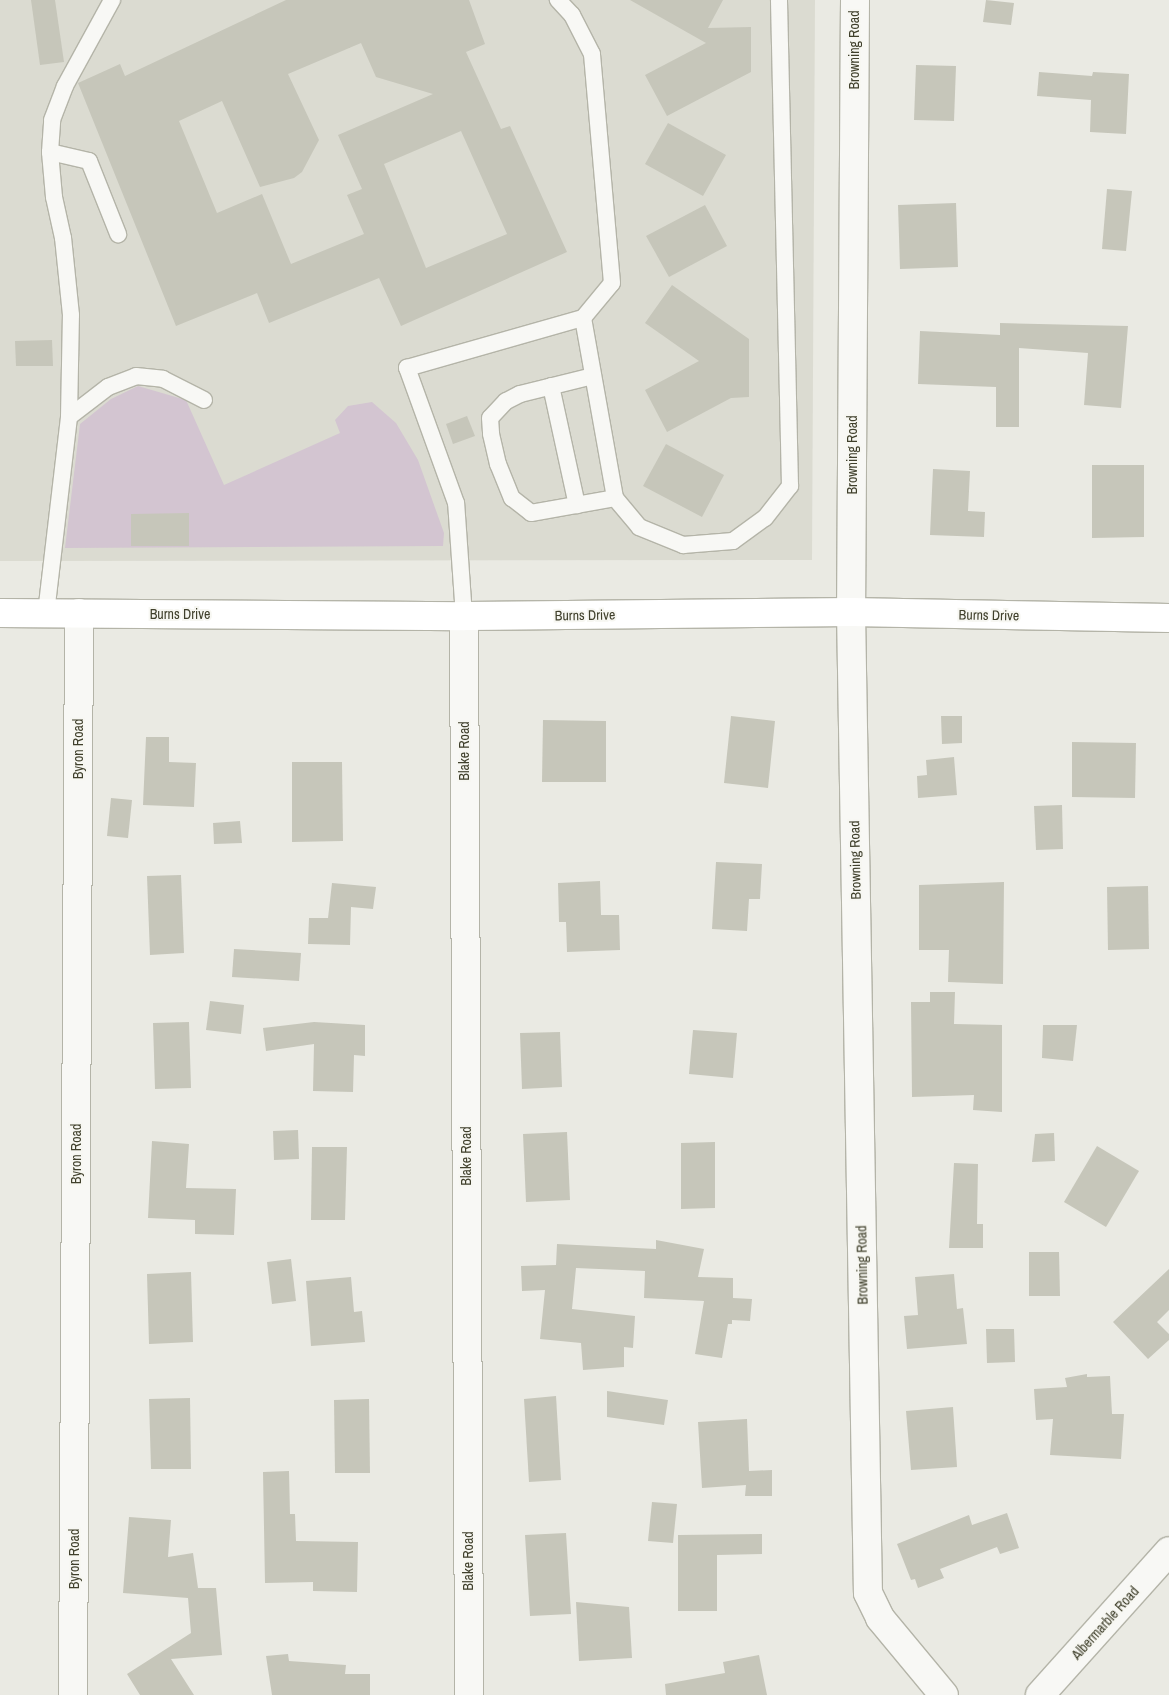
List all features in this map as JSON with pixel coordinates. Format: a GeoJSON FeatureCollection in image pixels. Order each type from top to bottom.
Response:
{"type":"FeatureCollection","features":[{"type":"Feature","properties":{"kind":"main road","name":"Burns Drive"},"geometry":{"type":"LineString","coordinates":[[0,613],[464,616],[850,612],[1169,618]]}},
{"type":"Feature","properties":{"kind":"street","name":"Browning Road"},"geometry":{"type":"LineString","coordinates":[[855,0],[850,612],[868,1593],[885,1625],[944,1695]]}},
{"type":"Feature","properties":{"kind":"street","name":"Byron Road"},"geometry":{"type":"LineString","coordinates":[[73,1695],[79,613]]}},
{"type":"Feature","properties":{"kind":"street","name":"Blake Road"},"geometry":{"type":"LineString","coordinates":[[464,616],[468,1695]]}},
{"type":"Feature","properties":{"kind":"street","name":"Albermarble Road"},"geometry":{"type":"LineString","coordinates":[[1040,1695],[1169,1551]]}},
{"type":"Feature","properties":{"kind":"lane"},"geometry":{"type":"LineString","coordinates":[[46,613],[69,417],[71,315],[50,152],[52,120],[65,86],[112,0]]}},
{"type":"Feature","properties":{"kind":"lane"},"geometry":{"type":"LineString","coordinates":[[464,616],[456,503],[407,368],[583,318],[612,283],[592,54],[572,15],[558,0]]}},
{"type":"Feature","properties":{"kind":"lane"},"geometry":{"type":"LineString","coordinates":[[583,318],[615,498],[639,527],[684,545],[733,541],[765,518],[790,486],[779,0]]}},
{"type":"Feature","properties":{"kind":"lane"},"geometry":{"type":"LineString","coordinates":[[50,152],[89,161],[118,234]]}},
{"type":"Feature","properties":{"kind":"lane"},"geometry":{"type":"LineString","coordinates":[[69,417],[108,387],[136,376],[164,380],[204,400]]}},
{"type":"Feature","properties":{"kind":"lane"},"geometry":{"type":"LineString","coordinates":[[593,376],[551,386],[506,401],[490,418],[491,434],[498,464],[512,498],[519,506],[531,513],[615,498]]}},
{"type":"Feature","properties":{"kind":"lane"},"geometry":{"type":"LineString","coordinates":[[551,386],[577,505]]}},
{"type":"Feature","properties":{"kind":"shaded area"},"geometry":{"type":"Polygon","coordinates":[[[0,0],[815,0],[812,560],[0,561],[0,0]]]}},
{"type":"Feature","properties":{"kind":"shaded area"},"geometry":{"type":"Polygon","coordinates":[[[138,386],[186,400],[224,485],[340,433],[335,420],[348,406],[372,402],[396,423],[418,460],[444,533],[443,546],[65,548],[80,424],[111,399],[138,386]]]}},
{"type":"Feature","properties":{"kind":"building"},"geometry":{"type":"Polygon","coordinates":[[[31,0],[55,0],[64,62],[40,65],[31,0]]]}},
{"type":"Feature","properties":{"kind":"building"},"geometry":{"type":"Polygon","coordinates":[[[286,0],[469,0],[485,44],[466,52],[501,129],[510,126],[567,252],[401,326],[379,278],[269,323],[257,293],[176,326],[78,83],[120,64],[125,76],[286,0]],[[361,43],[288,74],[319,140],[302,172],[294,178],[260,187],[222,101],[179,121],[217,213],[262,194],[291,264],[364,234],[347,195],[362,189],[338,135],[433,94],[376,77],[361,43]],[[461,131],[384,164],[426,268],[507,234],[461,131]]]}},
{"type":"Feature","properties":{"kind":"building"},"geometry":{"type":"Polygon","coordinates":[[[630,0],[723,0],[708,28],[751,27],[751,72],[667,116],[645,75],[706,43],[630,0]]]}},
{"type":"Feature","properties":{"kind":"building"},"geometry":{"type":"Polygon","coordinates":[[[986,0],[1014,3],[1011,25],[983,22],[986,0]]]}},
{"type":"Feature","properties":{"kind":"building"},"geometry":{"type":"Polygon","coordinates":[[[916,65],[956,66],[954,121],[914,120],[916,65]]]}},
{"type":"Feature","properties":{"kind":"building"},"geometry":{"type":"Polygon","coordinates":[[[1039,72],[1092,76],[1093,72],[1129,74],[1126,134],[1090,132],[1091,100],[1037,96],[1039,72]]]}},
{"type":"Feature","properties":{"kind":"building"},"geometry":{"type":"Polygon","coordinates":[[[668,123],[726,155],[703,196],[645,164],[668,123]]]}},
{"type":"Feature","properties":{"kind":"building"},"geometry":{"type":"Polygon","coordinates":[[[1107,189],[1132,191],[1126,251],[1102,249],[1107,189]]]}},
{"type":"Feature","properties":{"kind":"building"},"geometry":{"type":"Polygon","coordinates":[[[956,203],[958,267],[900,269],[898,205],[956,203]]]}},
{"type":"Feature","properties":{"kind":"building"},"geometry":{"type":"Polygon","coordinates":[[[705,205],[727,246],[669,277],[646,236],[705,205]]]}},
{"type":"Feature","properties":{"kind":"building"},"geometry":{"type":"Polygon","coordinates":[[[672,285],[749,339],[749,397],[731,398],[667,432],[645,390],[699,361],[645,323],[672,285]]]}},
{"type":"Feature","properties":{"kind":"building"},"geometry":{"type":"Polygon","coordinates":[[[1000,323],[1128,326],[1121,408],[1084,405],[1088,353],[1019,348],[1019,427],[996,427],[996,387],[918,384],[920,331],[1000,335],[1000,323]]]}},
{"type":"Feature","properties":{"kind":"building"},"geometry":{"type":"Polygon","coordinates":[[[52,340],[53,366],[16,366],[15,341],[52,340]]]}},
{"type":"Feature","properties":{"kind":"building"},"geometry":{"type":"Polygon","coordinates":[[[467,416],[475,436],[453,444],[446,424],[467,416]]]}},
{"type":"Feature","properties":{"kind":"building"},"geometry":{"type":"Polygon","coordinates":[[[666,444],[724,475],[702,517],[643,486],[666,444]]]}},
{"type":"Feature","properties":{"kind":"building"},"geometry":{"type":"Polygon","coordinates":[[[1092,465],[1144,465],[1144,537],[1092,538],[1092,465]]]}},
{"type":"Feature","properties":{"kind":"building"},"geometry":{"type":"Polygon","coordinates":[[[933,469],[970,471],[968,511],[985,512],[984,537],[930,535],[933,469]]]}},
{"type":"Feature","properties":{"kind":"building"},"geometry":{"type":"Polygon","coordinates":[[[189,513],[189,546],[131,546],[131,514],[189,513]]]}},
{"type":"Feature","properties":{"kind":"building"},"geometry":{"type":"Polygon","coordinates":[[[731,716],[775,721],[768,788],[724,783],[731,716]]]}},
{"type":"Feature","properties":{"kind":"building"},"geometry":{"type":"Polygon","coordinates":[[[941,716],[962,716],[962,743],[942,744],[941,716]]]}},
{"type":"Feature","properties":{"kind":"building"},"geometry":{"type":"Polygon","coordinates":[[[543,720],[606,721],[606,782],[542,782],[543,720]]]}},
{"type":"Feature","properties":{"kind":"building"},"geometry":{"type":"Polygon","coordinates":[[[146,737],[169,737],[169,762],[196,763],[194,807],[143,805],[146,737]]]}},
{"type":"Feature","properties":{"kind":"building"},"geometry":{"type":"Polygon","coordinates":[[[1072,742],[1136,743],[1135,798],[1072,797],[1072,742]]]}},
{"type":"Feature","properties":{"kind":"building"},"geometry":{"type":"Polygon","coordinates":[[[954,757],[957,795],[918,798],[917,776],[927,775],[926,760],[954,757]]]}},
{"type":"Feature","properties":{"kind":"building"},"geometry":{"type":"Polygon","coordinates":[[[292,762],[342,762],[343,841],[292,842],[292,762]]]}},
{"type":"Feature","properties":{"kind":"building"},"geometry":{"type":"Polygon","coordinates":[[[111,798],[132,800],[128,838],[107,836],[111,798]]]}},
{"type":"Feature","properties":{"kind":"building"},"geometry":{"type":"Polygon","coordinates":[[[1062,805],[1063,849],[1036,850],[1034,806],[1062,805]]]}},
{"type":"Feature","properties":{"kind":"building"},"geometry":{"type":"Polygon","coordinates":[[[240,821],[242,843],[214,844],[213,823],[240,821]]]}},
{"type":"Feature","properties":{"kind":"building"},"geometry":{"type":"Polygon","coordinates":[[[716,862],[762,864],[760,899],[749,899],[747,931],[712,929],[716,862]]]}},
{"type":"Feature","properties":{"kind":"building"},"geometry":{"type":"Polygon","coordinates":[[[181,875],[184,953],[150,955],[147,876],[181,875]]]}},
{"type":"Feature","properties":{"kind":"building"},"geometry":{"type":"Polygon","coordinates":[[[600,881],[601,915],[619,915],[620,950],[567,952],[566,922],[559,922],[558,883],[600,881]]]}},
{"type":"Feature","properties":{"kind":"building"},"geometry":{"type":"Polygon","coordinates":[[[1004,882],[1003,984],[948,982],[949,950],[919,950],[919,885],[1004,882]]]}},
{"type":"Feature","properties":{"kind":"building"},"geometry":{"type":"Polygon","coordinates":[[[332,883],[376,887],[373,909],[351,907],[350,945],[308,944],[309,918],[328,918],[332,883]]]}},
{"type":"Feature","properties":{"kind":"building"},"geometry":{"type":"Polygon","coordinates":[[[1148,886],[1149,949],[1108,950],[1107,887],[1148,886]]]}},
{"type":"Feature","properties":{"kind":"building"},"geometry":{"type":"Polygon","coordinates":[[[234,949],[301,953],[299,981],[232,977],[234,949]]]}},
{"type":"Feature","properties":{"kind":"building"},"geometry":{"type":"Polygon","coordinates":[[[930,992],[955,992],[954,1024],[1002,1025],[1002,1112],[973,1110],[974,1095],[912,1097],[911,1002],[930,1002],[930,992]]]}},
{"type":"Feature","properties":{"kind":"building"},"geometry":{"type":"Polygon","coordinates":[[[210,1001],[244,1005],[241,1034],[206,1030],[210,1001]]]}},
{"type":"Feature","properties":{"kind":"building"},"geometry":{"type":"Polygon","coordinates":[[[189,1022],[191,1088],[155,1089],[153,1023],[189,1022]]]}},
{"type":"Feature","properties":{"kind":"building"},"geometry":{"type":"Polygon","coordinates":[[[314,1022],[365,1025],[365,1056],[354,1055],[353,1092],[313,1091],[314,1044],[266,1051],[263,1028],[314,1022]]]}},
{"type":"Feature","properties":{"kind":"building"},"geometry":{"type":"Polygon","coordinates":[[[1043,1025],[1077,1025],[1073,1061],[1042,1058],[1043,1025]]]}},
{"type":"Feature","properties":{"kind":"building"},"geometry":{"type":"Polygon","coordinates":[[[693,1030],[737,1033],[733,1078],[689,1074],[693,1030]]]}},
{"type":"Feature","properties":{"kind":"building"},"geometry":{"type":"Polygon","coordinates":[[[560,1032],[562,1087],[522,1089],[520,1033],[560,1032]]]}},
{"type":"Feature","properties":{"kind":"building"},"geometry":{"type":"Polygon","coordinates":[[[298,1130],[299,1159],[274,1160],[273,1131],[298,1130]]]}},
{"type":"Feature","properties":{"kind":"building"},"geometry":{"type":"Polygon","coordinates":[[[567,1132],[570,1200],[526,1202],[523,1134],[567,1132]]]}},
{"type":"Feature","properties":{"kind":"building"},"geometry":{"type":"Polygon","coordinates":[[[1054,1133],[1055,1161],[1032,1162],[1035,1134],[1054,1133]]]}},
{"type":"Feature","properties":{"kind":"building"},"geometry":{"type":"Polygon","coordinates":[[[152,1141],[189,1144],[186,1188],[236,1189],[234,1235],[195,1234],[195,1220],[148,1218],[152,1141]]]}},
{"type":"Feature","properties":{"kind":"building"},"geometry":{"type":"Polygon","coordinates":[[[715,1142],[715,1208],[681,1209],[681,1143],[715,1142]]]}},
{"type":"Feature","properties":{"kind":"building"},"geometry":{"type":"Polygon","coordinates":[[[1097,1146],[1139,1171],[1106,1227],[1064,1202],[1097,1146]]]}},
{"type":"Feature","properties":{"kind":"building"},"geometry":{"type":"Polygon","coordinates":[[[312,1147],[347,1147],[345,1220],[311,1220],[312,1147]]]}},
{"type":"Feature","properties":{"kind":"building"},"geometry":{"type":"Polygon","coordinates":[[[954,1163],[978,1164],[977,1224],[983,1224],[983,1248],[949,1248],[954,1163]]]}},
{"type":"Feature","properties":{"kind":"building"},"geometry":{"type":"Polygon","coordinates":[[[656,1240],[704,1249],[698,1277],[733,1278],[733,1298],[752,1299],[750,1321],[732,1320],[732,1324],[728,1324],[722,1358],[695,1354],[704,1301],[644,1298],[645,1271],[576,1268],[572,1309],[635,1316],[633,1348],[624,1347],[624,1367],[583,1370],[581,1343],[540,1339],[545,1290],[522,1291],[521,1266],[556,1265],[557,1244],[656,1249],[656,1240]]]}},
{"type":"Feature","properties":{"kind":"building"},"geometry":{"type":"Polygon","coordinates":[[[1029,1252],[1059,1252],[1060,1296],[1029,1296],[1029,1252]]]}},
{"type":"Feature","properties":{"kind":"building"},"geometry":{"type":"Polygon","coordinates":[[[291,1259],[296,1301],[272,1304],[267,1262],[291,1259]]]}},
{"type":"Feature","properties":{"kind":"building"},"geometry":{"type":"Polygon","coordinates":[[[1169,1269],[1169,1310],[1157,1322],[1169,1334],[1169,1340],[1148,1359],[1113,1322],[1169,1269]]]}},
{"type":"Feature","properties":{"kind":"building"},"geometry":{"type":"Polygon","coordinates":[[[191,1272],[193,1342],[149,1344],[147,1274],[191,1272]]]}},
{"type":"Feature","properties":{"kind":"building"},"geometry":{"type":"Polygon","coordinates":[[[954,1274],[957,1309],[963,1308],[967,1344],[907,1349],[904,1316],[918,1315],[915,1277],[954,1274]]]}},
{"type":"Feature","properties":{"kind":"building"},"geometry":{"type":"Polygon","coordinates":[[[351,1277],[354,1312],[362,1311],[365,1342],[311,1346],[306,1281],[351,1277]]]}},
{"type":"Feature","properties":{"kind":"building"},"geometry":{"type":"Polygon","coordinates":[[[986,1329],[1014,1329],[1015,1362],[987,1363],[986,1329]]]}},
{"type":"Feature","properties":{"kind":"building"},"geometry":{"type":"Polygon","coordinates":[[[1087,1374],[1087,1377],[1110,1376],[1112,1414],[1124,1414],[1121,1459],[1050,1455],[1053,1419],[1036,1420],[1034,1389],[1067,1387],[1065,1378],[1087,1374]]]}},
{"type":"Feature","properties":{"kind":"building"},"geometry":{"type":"Polygon","coordinates":[[[607,1391],[668,1400],[664,1425],[607,1417],[607,1391]]]}},
{"type":"Feature","properties":{"kind":"building"},"geometry":{"type":"Polygon","coordinates":[[[556,1396],[561,1480],[529,1482],[524,1399],[556,1396]]]}},
{"type":"Feature","properties":{"kind":"building"},"geometry":{"type":"Polygon","coordinates":[[[190,1398],[191,1469],[151,1469],[149,1399],[190,1398]]]}},
{"type":"Feature","properties":{"kind":"building"},"geometry":{"type":"Polygon","coordinates":[[[369,1399],[370,1473],[335,1473],[334,1400],[369,1399]]]}},
{"type":"Feature","properties":{"kind":"building"},"geometry":{"type":"Polygon","coordinates":[[[953,1407],[957,1467],[911,1470],[906,1411],[953,1407]]]}},
{"type":"Feature","properties":{"kind":"building"},"geometry":{"type":"Polygon","coordinates":[[[747,1419],[749,1471],[772,1470],[772,1496],[745,1496],[746,1485],[702,1488],[698,1422],[747,1419]]]}},
{"type":"Feature","properties":{"kind":"building"},"geometry":{"type":"Polygon","coordinates":[[[289,1471],[290,1514],[295,1514],[296,1541],[358,1542],[357,1592],[313,1591],[313,1582],[265,1583],[263,1472],[289,1471]]]}},
{"type":"Feature","properties":{"kind":"building"},"geometry":{"type":"Polygon","coordinates":[[[652,1502],[677,1504],[673,1543],[648,1541],[652,1502]]]}},
{"type":"Feature","properties":{"kind":"building"},"geometry":{"type":"Polygon","coordinates":[[[1007,1513],[1019,1548],[1000,1554],[997,1547],[940,1569],[944,1578],[918,1588],[915,1579],[911,1580],[897,1544],[969,1515],[972,1525],[1007,1513]]]}},
{"type":"Feature","properties":{"kind":"building"},"geometry":{"type":"Polygon","coordinates":[[[129,1517],[171,1520],[168,1557],[193,1553],[198,1588],[216,1588],[222,1655],[171,1659],[194,1695],[140,1695],[127,1674],[191,1633],[188,1598],[123,1593],[129,1517]]]}},
{"type":"Feature","properties":{"kind":"building"},"geometry":{"type":"Polygon","coordinates":[[[566,1533],[571,1614],[530,1616],[525,1535],[566,1533]]]}},
{"type":"Feature","properties":{"kind":"building"},"geometry":{"type":"Polygon","coordinates":[[[762,1534],[762,1554],[717,1555],[717,1611],[678,1611],[678,1535],[762,1534]]]}},
{"type":"Feature","properties":{"kind":"building"},"geometry":{"type":"Polygon","coordinates":[[[576,1602],[629,1607],[632,1658],[579,1661],[576,1602]]]}},
{"type":"Feature","properties":{"kind":"building"},"geometry":{"type":"Polygon","coordinates":[[[288,1654],[289,1661],[346,1665],[345,1674],[370,1674],[370,1695],[272,1695],[266,1656],[288,1654]]]}},
{"type":"Feature","properties":{"kind":"building"},"geometry":{"type":"Polygon","coordinates":[[[759,1655],[767,1695],[666,1695],[665,1684],[725,1673],[723,1662],[759,1655]]]}}]}
